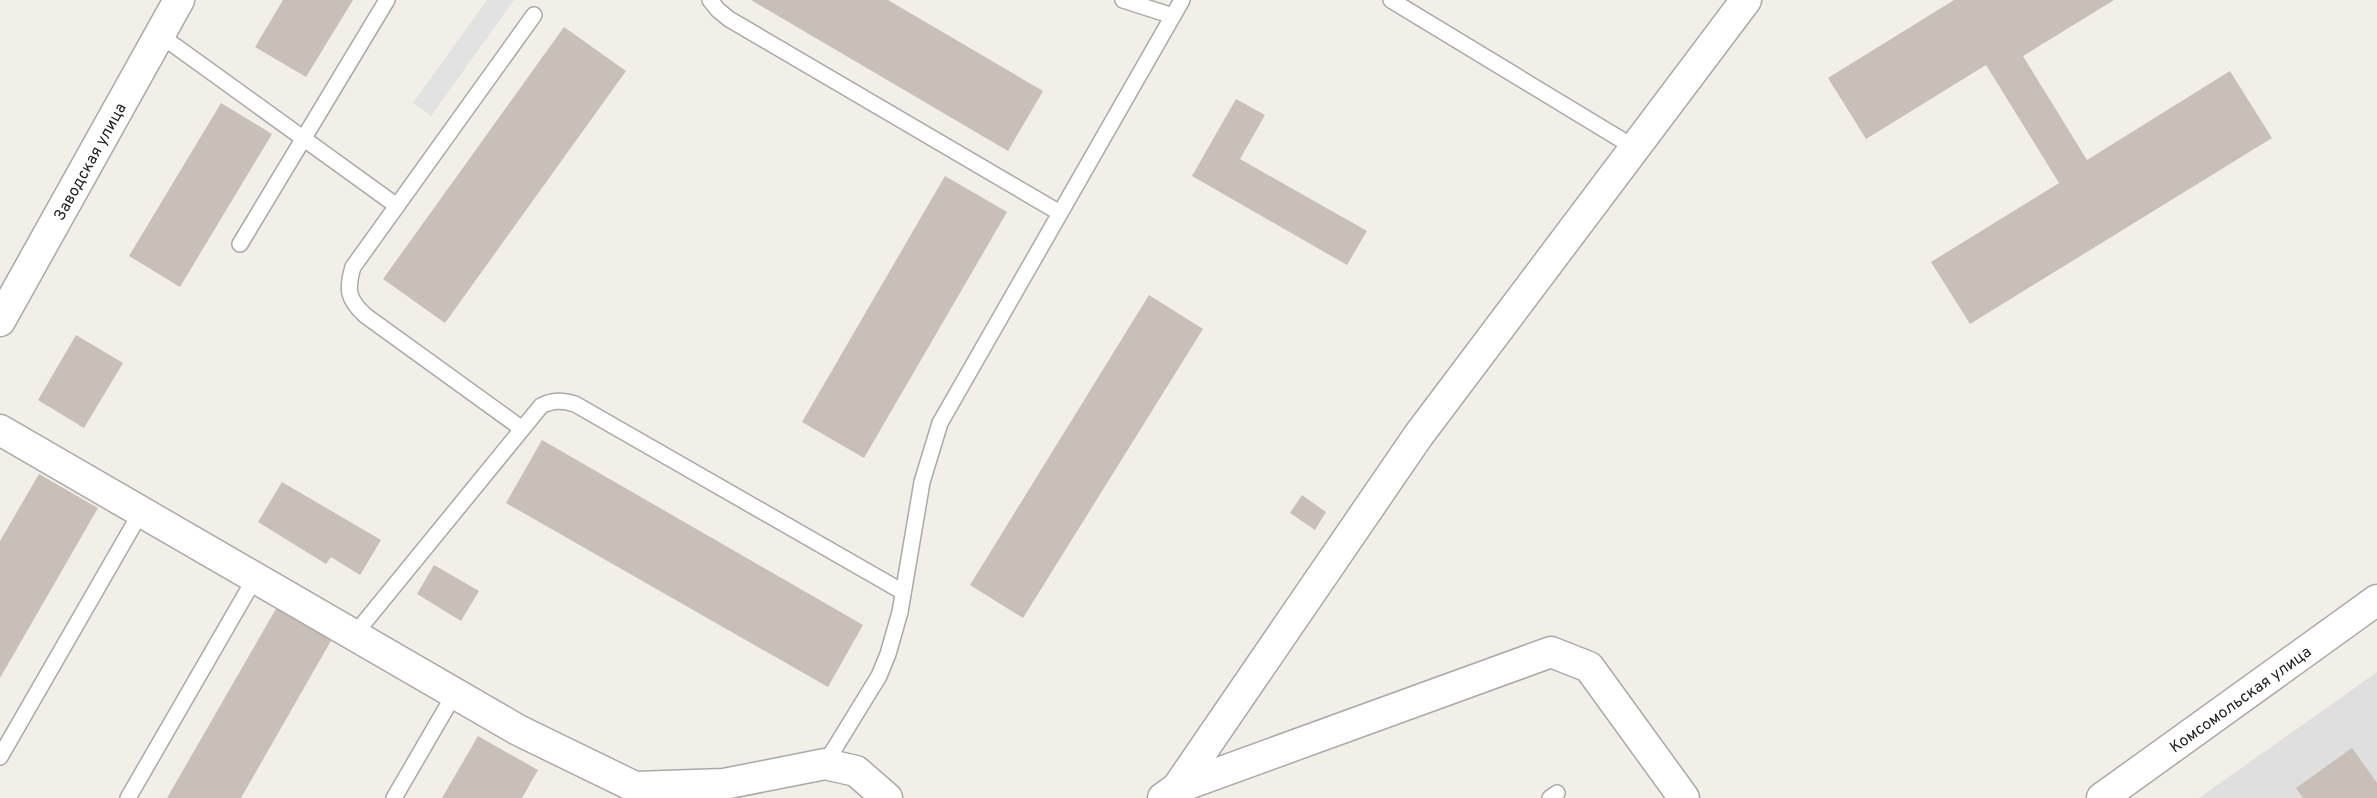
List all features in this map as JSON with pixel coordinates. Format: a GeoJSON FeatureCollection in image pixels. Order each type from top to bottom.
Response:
{"type":"FeatureCollection","features":[{"type":"Feature","properties":{"kind":"street","name":"Заводская улица"},"geometry":{"type":"LineString","coordinates":[[0,321],[179,0]]}},
{"type":"Feature","properties":{"kind":"street"},"geometry":{"type":"LineString","coordinates":[[1170,793],[1418,436],[1746,0]]}},
{"type":"Feature","properties":{"kind":"street"},"geometry":{"type":"LineString","coordinates":[[0,430],[518,730],[635,787],[723,784],[825,764],[856,771],[887,798]]}},
{"type":"Feature","properties":{"kind":"street","name":"Комсомольская улица"},"geometry":{"type":"LineString","coordinates":[[2102,798],[2377,600]]}},
{"type":"Feature","properties":{"kind":"street"},"geometry":{"type":"LineString","coordinates":[[1170,793],[1551,652],[1589,667],[1684,798]]}},
{"type":"Feature","properties":{"kind":"lane"},"geometry":{"type":"LineString","coordinates":[[240,244],[387,0]]}},
{"type":"Feature","properties":{"kind":"lane"},"geometry":{"type":"LineString","coordinates":[[710,0],[729,19],[1060,213]]}},
{"type":"Feature","properties":{"kind":"lane"},"geometry":{"type":"LineString","coordinates":[[1123,0],[1173,16]]}},
{"type":"Feature","properties":{"kind":"lane"},"geometry":{"type":"LineString","coordinates":[[825,764],[879,676],[896,631],[922,482],[940,423],[1182,0]]}},
{"type":"Feature","properties":{"kind":"lane"},"geometry":{"type":"LineString","coordinates":[[1391,0],[1635,148]]}},
{"type":"Feature","properties":{"kind":"lane"},"geometry":{"type":"LineString","coordinates":[[521,428],[356,307],[350,295],[348,282],[352,267],[534,15]]}},
{"type":"Feature","properties":{"kind":"lane"},"geometry":{"type":"LineString","coordinates":[[160,35],[397,206]]}},
{"type":"Feature","properties":{"kind":"lane"},"geometry":{"type":"LineString","coordinates":[[354,635],[521,428],[541,406],[551,401],[563,400],[575,404],[903,592]]}},
{"type":"Feature","properties":{"kind":"lane"},"geometry":{"type":"LineString","coordinates":[[0,757],[141,512]]}},
{"type":"Feature","properties":{"kind":"lane"},"geometry":{"type":"LineString","coordinates":[[128,798],[255,578]]}},
{"type":"Feature","properties":{"kind":"lane"},"geometry":{"type":"LineString","coordinates":[[394,798],[455,693]]}},
{"type":"Feature","properties":{"kind":"shaded area"},"geometry":{"type":"Polygon","coordinates":[[[487,0],[514,0],[431,116],[413,103],[487,0]]]}},
{"type":"Feature","properties":{"kind":"shaded area"},"geometry":{"type":"Polygon","coordinates":[[[2377,672],[2377,798],[2199,798],[2377,672]]]}},
{"type":"Feature","properties":{"kind":"building"},"geometry":{"type":"Polygon","coordinates":[[[283,0],[353,0],[306,77],[255,47],[283,0]]]}},
{"type":"Feature","properties":{"kind":"building"},"geometry":{"type":"Polygon","coordinates":[[[751,0],[888,0],[1043,91],[1008,151],[751,0]]]}},
{"type":"Feature","properties":{"kind":"building"},"geometry":{"type":"Polygon","coordinates":[[[1954,0],[2114,0],[2023,56],[2087,160],[2230,71],[2272,138],[1970,324],[1931,262],[2059,183],[1986,65],[1866,139],[1828,78],[1954,0]]]}},
{"type":"Feature","properties":{"kind":"building"},"geometry":{"type":"Polygon","coordinates":[[[564,27],[626,71],[445,323],[383,279],[564,27]]]}},
{"type":"Feature","properties":{"kind":"building"},"geometry":{"type":"Polygon","coordinates":[[[1236,99],[1265,115],[1240,159],[1367,231],[1347,265],[1192,176],[1236,99]]]}},
{"type":"Feature","properties":{"kind":"building"},"geometry":{"type":"Polygon","coordinates":[[[221,103],[272,134],[180,287],[129,256],[221,103]]]}},
{"type":"Feature","properties":{"kind":"building"},"geometry":{"type":"Polygon","coordinates":[[[945,176],[1007,212],[864,458],[802,422],[945,176]]]}},
{"type":"Feature","properties":{"kind":"building"},"geometry":{"type":"Polygon","coordinates":[[[1149,295],[1203,329],[1023,618],[970,585],[1149,295]]]}},
{"type":"Feature","properties":{"kind":"building"},"geometry":{"type":"Polygon","coordinates":[[[76,335],[123,363],[84,428],[38,400],[76,335]]]}},
{"type":"Feature","properties":{"kind":"building"},"geometry":{"type":"Polygon","coordinates":[[[542,440],[863,625],[828,687],[506,503],[542,440]]]}},
{"type":"Feature","properties":{"kind":"building"},"geometry":{"type":"Polygon","coordinates":[[[39,474],[98,508],[0,678],[0,541],[39,474]]]}},
{"type":"Feature","properties":{"kind":"building"},"geometry":{"type":"Polygon","coordinates":[[[282,482],[381,540],[360,575],[331,557],[326,564],[258,522],[282,482]]]}},
{"type":"Feature","properties":{"kind":"building"},"geometry":{"type":"Polygon","coordinates":[[[1302,495],[1326,512],[1315,530],[1290,513],[1302,495]]]}},
{"type":"Feature","properties":{"kind":"building"},"geometry":{"type":"Polygon","coordinates":[[[434,565],[479,591],[461,621],[417,594],[434,565]]]}},
{"type":"Feature","properties":{"kind":"building"},"geometry":{"type":"Polygon","coordinates":[[[277,607],[332,639],[241,798],[167,798],[277,607]]]}},
{"type":"Feature","properties":{"kind":"building"},"geometry":{"type":"Polygon","coordinates":[[[478,736],[538,770],[522,798],[442,798],[478,736]]]}},
{"type":"Feature","properties":{"kind":"building"},"geometry":{"type":"Polygon","coordinates":[[[2352,748],[2377,783],[2377,798],[2303,798],[2296,788],[2352,748]]]}}]}
